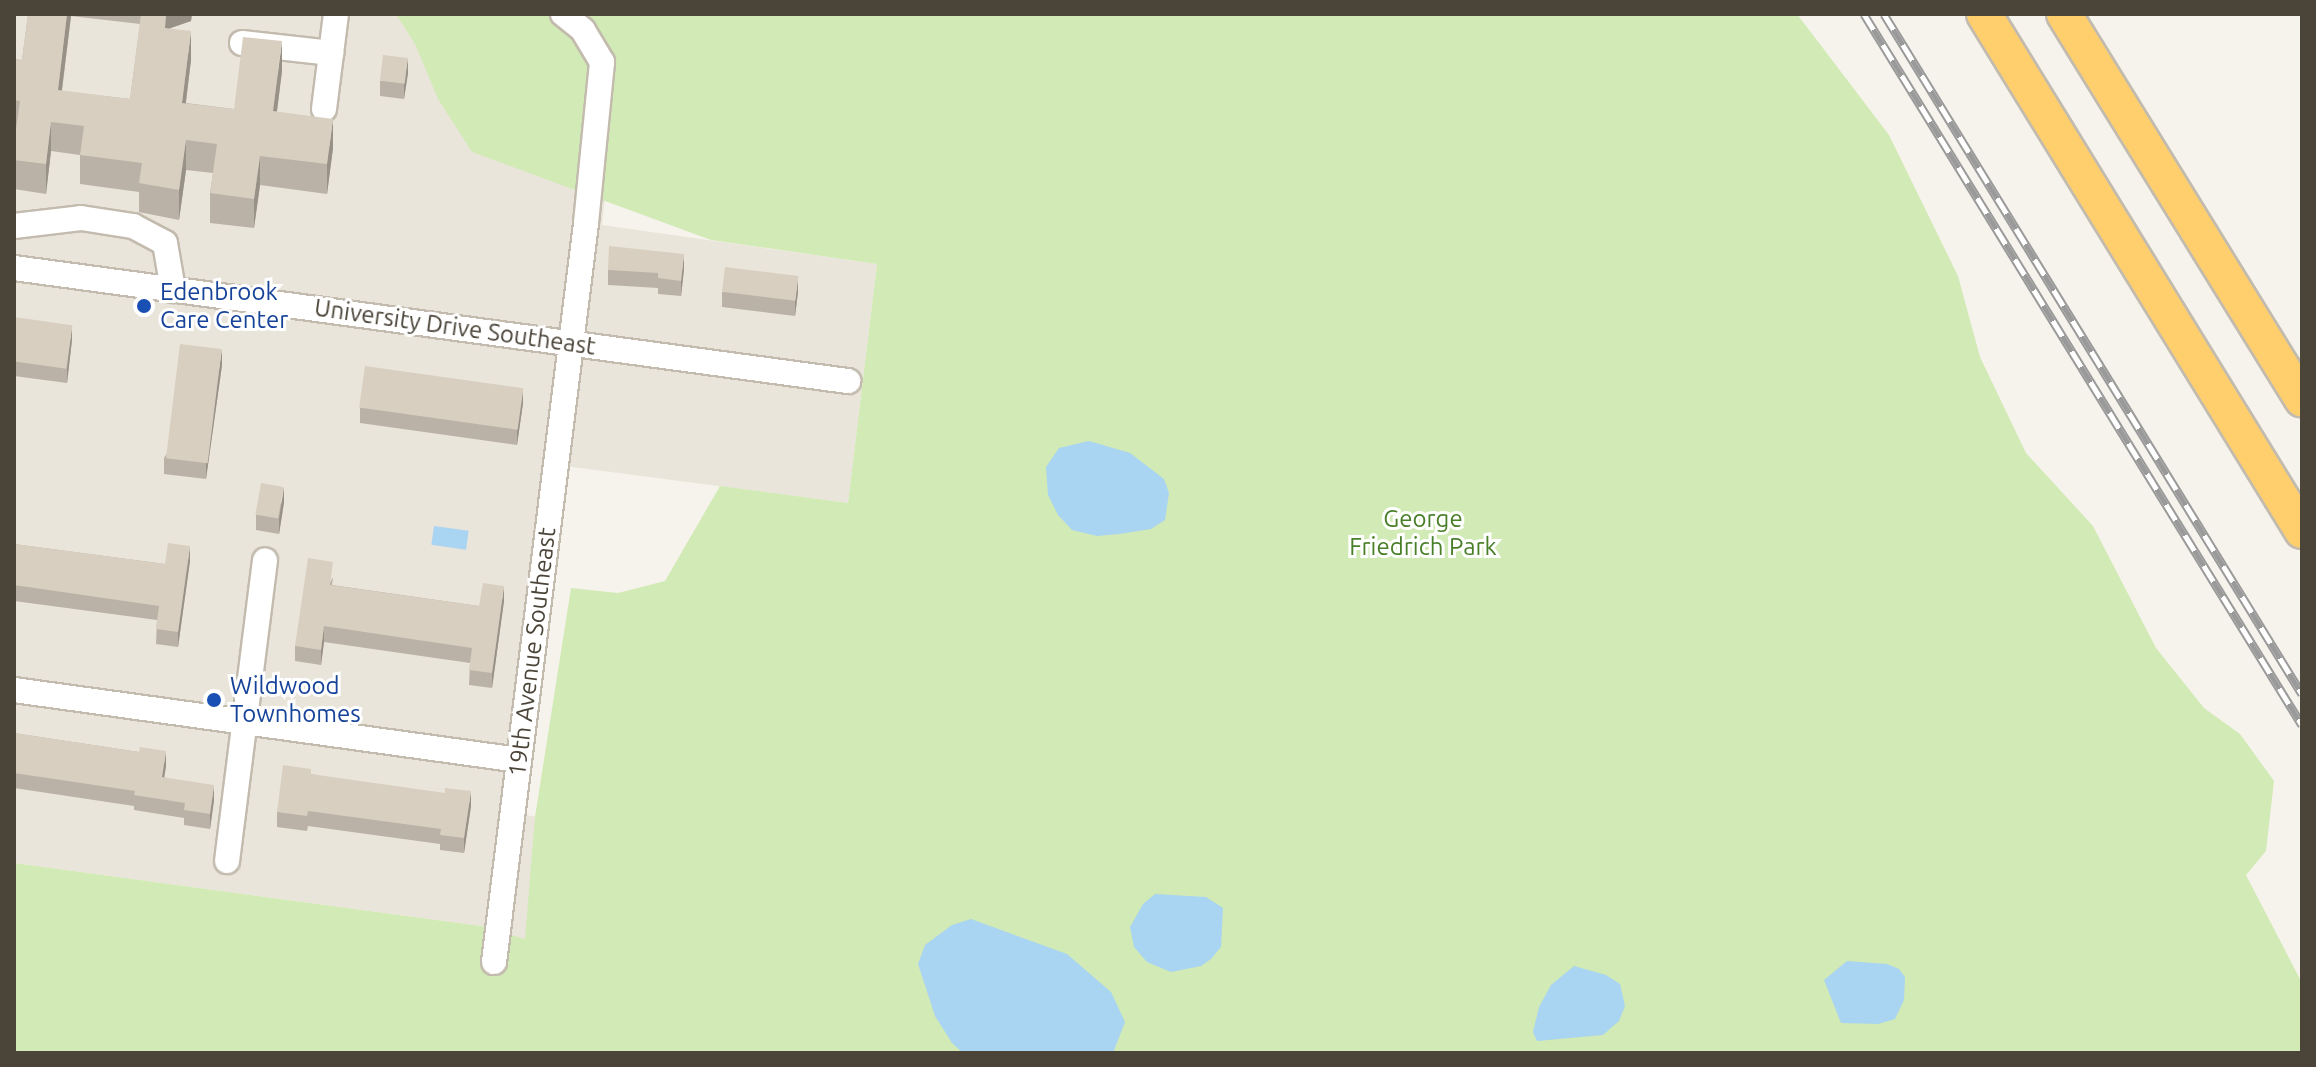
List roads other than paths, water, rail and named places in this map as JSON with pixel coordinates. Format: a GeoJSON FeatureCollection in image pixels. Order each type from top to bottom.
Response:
{"type":"FeatureCollection","features":[{"type":"Feature","properties":{"kind":"highway"},"geometry":{"type":"LineString","coordinates":[[1984,14],[2302,531]]}},
{"type":"Feature","properties":{"kind":"highway"},"geometry":{"type":"LineString","coordinates":[[2064,14],[2302,400]]}},
{"type":"Feature","properties":{"kind":"street"},"geometry":{"type":"LineString","coordinates":[[324,109],[336,14]]}},
{"type":"Feature","properties":{"kind":"street","name":"19th Avenue Southeast"},"geometry":{"type":"LineString","coordinates":[[494,962],[568,342],[586,223],[602,62],[583,30],[563,14]]}},
{"type":"Feature","properties":{"kind":"street"},"geometry":{"type":"LineString","coordinates":[[242,43],[331,53]]}},
{"type":"Feature","properties":{"kind":"street"},"geometry":{"type":"LineString","coordinates":[[14,226],[81,218],[133,226],[165,243],[173,290]]}},
{"type":"Feature","properties":{"kind":"street","name":"University Drive Southeast"},"geometry":{"type":"LineString","coordinates":[[14,268],[848,381]]}},
{"type":"Feature","properties":{"kind":"street"},"geometry":{"type":"LineString","coordinates":[[227,861],[265,560]]}},
{"type":"Feature","properties":{"kind":"street"},"geometry":{"type":"LineString","coordinates":[[14,690],[519,760]]}},
{"type":"Feature","properties":{"kind":"water"},"geometry":{"type":"Polygon","coordinates":[[[1089,441],[1130,453],[1164,479],[1169,493],[1165,520],[1151,529],[1119,534],[1097,536],[1072,530],[1058,515],[1048,495],[1046,467],[1059,448],[1089,441]]]}},
{"type":"Feature","properties":{"kind":"water"},"geometry":{"type":"Polygon","coordinates":[[[434,526],[469,531],[466,550],[431,545],[434,526]]]}},
{"type":"Feature","properties":{"kind":"water"},"geometry":{"type":"Polygon","coordinates":[[[1155,894],[1206,897],[1223,908],[1221,947],[1211,959],[1201,966],[1171,972],[1147,962],[1134,947],[1130,927],[1143,904],[1155,894]]]}},
{"type":"Feature","properties":{"kind":"water"},"geometry":{"type":"Polygon","coordinates":[[[971,919],[1067,954],[1111,992],[1125,1022],[1113,1053],[963,1053],[952,1043],[935,1016],[918,964],[925,945],[952,925],[971,919]]]}},
{"type":"Feature","properties":{"kind":"water"},"geometry":{"type":"Polygon","coordinates":[[[1847,961],[1887,964],[1899,969],[1905,977],[1904,1000],[1895,1019],[1878,1024],[1841,1023],[1824,980],[1847,961]]]}},
{"type":"Feature","properties":{"kind":"water"},"geometry":{"type":"Polygon","coordinates":[[[1574,966],[1606,975],[1620,984],[1625,1006],[1619,1021],[1603,1035],[1537,1041],[1533,1032],[1539,1007],[1551,985],[1574,966]]]}},
{"type":"Feature","properties":{"kind":"railway"},"geometry":{"type":"LineString","coordinates":[[1864,14],[2302,725]]}},
{"type":"Feature","properties":{"kind":"railway"},"geometry":{"type":"LineString","coordinates":[[1884,14],[2302,694]]}},
{"type":"Feature","properties":{"kind":"place","name":"Edenbrook Care Center"},"geometry":{"type":"Point","coordinates":[144,306]}},
{"type":"Feature","properties":{"kind":"place","name":"Wildwood Townhomes"},"geometry":{"type":"Point","coordinates":[214,700]}},
{"type":"Feature","properties":{"kind":"park label","name":"George Friedrich Park"},"geometry":{"type":"Point","coordinates":[1423,533]}}]}
